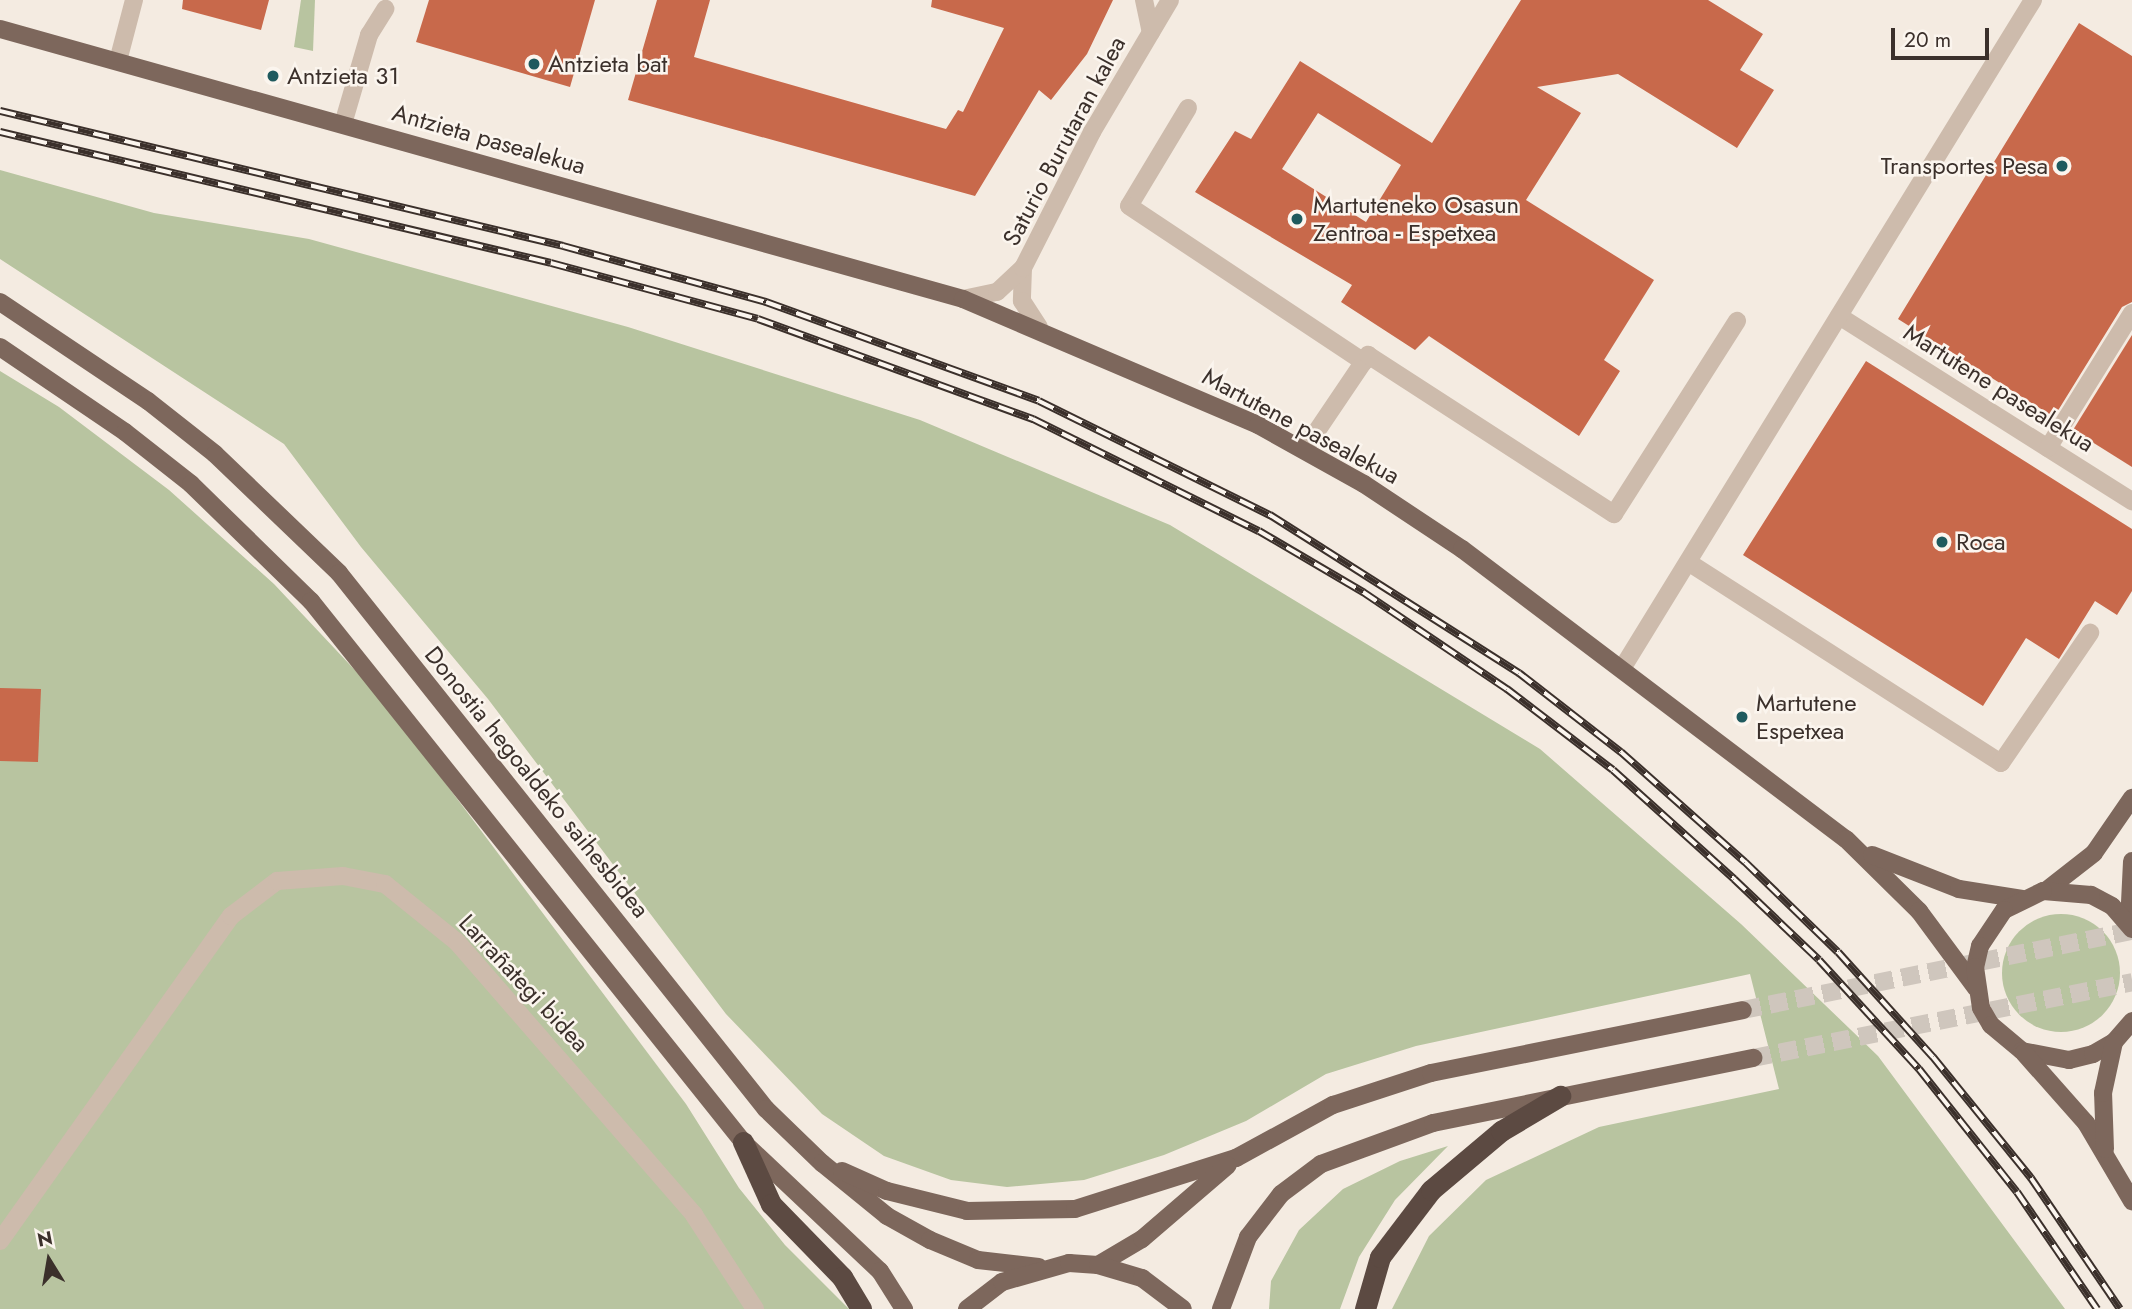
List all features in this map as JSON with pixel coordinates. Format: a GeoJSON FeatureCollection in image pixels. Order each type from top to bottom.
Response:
{"type":"FeatureCollection","features":[{"type":"Feature","properties":{"kind":"highway"},"geometry":{"type":"LineString","coordinates":[[1365,1309],[1380,1257],[1431,1189],[1501,1131],[1560,1096]]}},
{"type":"Feature","properties":{"kind":"highway"},"geometry":{"type":"LineString","coordinates":[[743,1142],[771,1204],[842,1277],[861,1309]]}},
{"type":"Feature","properties":{"kind":"main road","name":"Antzieta pasealekua"},"geometry":{"type":"LineString","coordinates":[[0,29],[963,299]]}},
{"type":"Feature","properties":{"kind":"main road","name":"Martutene pasealekua"},"geometry":{"type":"LineString","coordinates":[[963,299],[1039,327],[1304,450],[1462,549],[1623,667],[1846,839],[1919,911],[1976,988],[1991,1025],[2022,1051],[2105,1149],[2132,1201]]}},
{"type":"Feature","properties":{"kind":"main road","name":"Donostia hegoaldeko saihesbidea"},"geometry":{"type":"LineString","coordinates":[[0,302],[148,401],[260,495],[339,573],[766,1109],[822,1163],[887,1216],[930,1240],[978,1261],[1040,1267]]}},
{"type":"Feature","properties":{"kind":"main road"},"geometry":{"type":"LineString","coordinates":[[0,347],[125,432],[191,485],[311,601],[743,1142],[880,1271],[904,1309]]}},
{"type":"Feature","properties":{"kind":"main road"},"geometry":{"type":"LineString","coordinates":[[2043,891],[2080,869],[2132,798]]}},
{"type":"Feature","properties":{"kind":"main road","name":"Martutene pasealekua"},"geometry":{"type":"LineString","coordinates":[[1846,839],[1929,880],[2022,899]]}},
{"type":"Feature","properties":{"kind":"main road"},"geometry":{"type":"LineString","coordinates":[[2131,926],[2132,861]]}},
{"type":"Feature","properties":{"kind":"main road","name":"Martutene pasealekua"},"geometry":{"type":"LineString","coordinates":[[1976,988],[1980,946],[2004,910],[2022,899],[2043,891],[2091,895],[2131,926]]}},
{"type":"Feature","properties":{"kind":"main road"},"geometry":{"type":"LineString","coordinates":[[822,1163],[887,1191],[1004,1214],[1109,1201],[1236,1158],[1333,1105],[1431,1073],[1743,1010]]}},
{"type":"Feature","properties":{"kind":"main road","name":"Martutene pasealekua"},"geometry":{"type":"LineString","coordinates":[[2022,1051],[2069,1060],[2114,1042],[2131,1024]]}},
{"type":"Feature","properties":{"kind":"main road","name":"Martutene pasealekua"},"geometry":{"type":"LineString","coordinates":[[2105,1149],[2103,1093],[2114,1042]]}},
{"type":"Feature","properties":{"kind":"main road"},"geometry":{"type":"LineString","coordinates":[[1221,1309],[1248,1237],[1280,1194],[1321,1164],[1433,1123],[1753,1058]]}},
{"type":"Feature","properties":{"kind":"main road"},"geometry":{"type":"LineString","coordinates":[[1098,1265],[1142,1239],[1236,1158]]}},
{"type":"Feature","properties":{"kind":"main road"},"geometry":{"type":"LineString","coordinates":[[967,1309],[1002,1282],[1040,1267],[1098,1265],[1142,1278],[1183,1309]]}},
{"type":"Feature","properties":{"kind":"street"},"geometry":{"type":"LineString","coordinates":[[118,61],[134,0]]}},
{"type":"Feature","properties":{"kind":"street"},"geometry":{"type":"LineString","coordinates":[[1144,0],[1151,32]]}},
{"type":"Feature","properties":{"kind":"street","name":"Saturio Burutaran kalea"},"geometry":{"type":"LineString","coordinates":[[1023,268],[1170,0]]}},
{"type":"Feature","properties":{"kind":"street"},"geometry":{"type":"LineString","coordinates":[[1623,667],[2033,0]]}},
{"type":"Feature","properties":{"kind":"street"},"geometry":{"type":"LineString","coordinates":[[343,124],[369,35],[386,9]]}},
{"type":"Feature","properties":{"kind":"street"},"geometry":{"type":"LineString","coordinates":[[1188,108],[1129,206],[1364,362]]}},
{"type":"Feature","properties":{"kind":"street"},"geometry":{"type":"LineString","coordinates":[[963,299],[997,292],[1023,268]]}},
{"type":"Feature","properties":{"kind":"street"},"geometry":{"type":"LineString","coordinates":[[1023,268],[1022,301],[1039,327]]}},
{"type":"Feature","properties":{"kind":"street"},"geometry":{"type":"LineString","coordinates":[[2048,448],[2132,313]]}},
{"type":"Feature","properties":{"kind":"street","name":"Martutene pasealekua"},"geometry":{"type":"LineString","coordinates":[[1839,316],[2132,500]]}},
{"type":"Feature","properties":{"kind":"street"},"geometry":{"type":"LineString","coordinates":[[1304,450],[1368,355],[1614,514],[1737,321]]}},
{"type":"Feature","properties":{"kind":"street"},"geometry":{"type":"LineString","coordinates":[[1688,562],[2001,763],[2090,633]]}},
{"type":"Feature","properties":{"kind":"street","name":"Larrañategi bidea"},"geometry":{"type":"LineString","coordinates":[[0,1241],[231,916],[277,881],[343,876],[386,884],[457,942],[694,1215],[755,1309]]}},
{"type":"Feature","properties":{"kind":"green space"},"geometry":{"type":"Polygon","coordinates":[[[301,0],[315,0],[313,51],[294,47],[301,0]]]}},
{"type":"Feature","properties":{"kind":"green space"},"geometry":{"type":"Polygon","coordinates":[[[0,170],[154,213],[309,239],[628,327],[920,420],[1170,525],[1540,749],[1741,924],[1878,1056],[2065,1309],[1392,1309],[1429,1236],[1486,1180],[1599,1127],[1779,1089],[1750,974],[1416,1046],[1326,1074],[1246,1121],[1164,1155],[1084,1180],[1007,1187],[951,1180],[884,1156],[822,1114],[726,1014],[488,699],[361,547],[284,444],[0,259],[0,170]]]}},
{"type":"Feature","properties":{"kind":"green space"},"geometry":{"type":"Polygon","coordinates":[[[0,371],[59,407],[169,490],[274,584],[383,700],[686,1104],[739,1188],[785,1245],[849,1309],[0,1309],[0,371]]]}},
{"type":"Feature","properties":{"kind":"green space"},"geometry":{"type":"Polygon","coordinates":[[[2061,914],[2084,918],[2103,931],[2116,950],[2120,973],[2116,996],[2103,1015],[2084,1028],[2061,1032],[2038,1028],[2019,1015],[2006,996],[2002,973],[2006,950],[2019,931],[2038,918],[2061,914]]]}},
{"type":"Feature","properties":{"kind":"green space"},"geometry":{"type":"Polygon","coordinates":[[[1448,1146],[1395,1200],[1359,1257],[1340,1309],[1269,1309],[1271,1281],[1299,1230],[1343,1189],[1400,1161],[1448,1146]]]}},
{"type":"Feature","properties":{"kind":"building"},"geometry":{"type":"Polygon","coordinates":[[[183,0],[269,0],[261,30],[182,9],[183,0]]]}},
{"type":"Feature","properties":{"kind":"building","name":"Antzieta bat"},"geometry":{"type":"Polygon","coordinates":[[[429,0],[595,0],[570,87],[416,42],[429,0]]]}},
{"type":"Feature","properties":{"kind":"building"},"geometry":{"type":"Polygon","coordinates":[[[657,0],[710,0],[694,57],[946,129],[958,110],[963,112],[1004,28],[931,7],[932,0],[1113,0],[1087,54],[1051,100],[1039,90],[975,196],[628,100],[657,0]]]}},
{"type":"Feature","properties":{"kind":"building"},"geometry":{"type":"Polygon","coordinates":[[[1521,0],[1708,0],[1763,34],[1740,70],[1774,90],[1737,148],[1618,74],[1537,87],[1581,113],[1526,200],[1654,280],[1604,360],[1620,371],[1579,436],[1429,336],[1415,350],[1341,302],[1352,285],[1195,192],[1235,131],[1251,139],[1300,61],[1432,143],[1521,0]],[[1318,113],[1282,169],[1366,222],[1401,165],[1318,113]]]}},
{"type":"Feature","properties":{"kind":"building","name":"Transportes Pesa"},"geometry":{"type":"Polygon","coordinates":[[[2079,23],[2132,56],[2132,302],[2122,307],[2054,417],[1898,319],[2079,23]]]}},
{"type":"Feature","properties":{"kind":"building"},"geometry":{"type":"Polygon","coordinates":[[[2132,335],[2132,467],[2073,430],[2132,335]]]}},
{"type":"Feature","properties":{"kind":"building","name":"Roca"},"geometry":{"type":"Polygon","coordinates":[[[1866,361],[2132,529],[2132,591],[2117,615],[2095,601],[2059,659],[2026,638],[1983,706],[1743,555],[1866,361]]]}},
{"type":"Feature","properties":{"kind":"building"},"geometry":{"type":"Polygon","coordinates":[[[0,688],[41,689],[38,762],[0,761],[0,688]]]}},
{"type":"Feature","properties":{"kind":"tunnel"},"geometry":{"type":"LineString","coordinates":[[1743,1010],[2132,931]]}},
{"type":"Feature","properties":{"kind":"tunnel"},"geometry":{"type":"LineString","coordinates":[[1753,1058],[2132,982]]}},
{"type":"Feature","properties":{"kind":"railway"},"geometry":{"type":"LineString","coordinates":[[0,111],[563,246],[766,302],[1039,401],[1270,515],[1519,673],[1621,752],[1745,862],[1838,952],[1933,1057],[2031,1178],[2120,1309]]}},
{"type":"Feature","properties":{"kind":"railway"},"geometry":{"type":"LineString","coordinates":[[0,132],[551,263],[758,319],[1033,419],[1259,531],[1363,592],[1507,689],[1613,770],[1734,879],[1819,960],[1919,1069],[2017,1192],[2097,1309]]}},
{"type":"Feature","properties":{"kind":"place","name":"Antzieta bat"},"geometry":{"type":"Point","coordinates":[534,64]}},
{"type":"Feature","properties":{"kind":"place","name":"Antzieta 31"},"geometry":{"type":"Point","coordinates":[273,76]}},
{"type":"Feature","properties":{"kind":"place","name":"Transportes Pesa"},"geometry":{"type":"Point","coordinates":[2062,166]}},
{"type":"Feature","properties":{"kind":"place","name":"Martuteneko Osasun Zentroa - Espetxea"},"geometry":{"type":"Point","coordinates":[1297,219]}},
{"type":"Feature","properties":{"kind":"place","name":"Roca"},"geometry":{"type":"Point","coordinates":[1942,542]}},
{"type":"Feature","properties":{"kind":"place","name":"Martutene Espetxea"},"geometry":{"type":"Point","coordinates":[1742,717]}}]}
